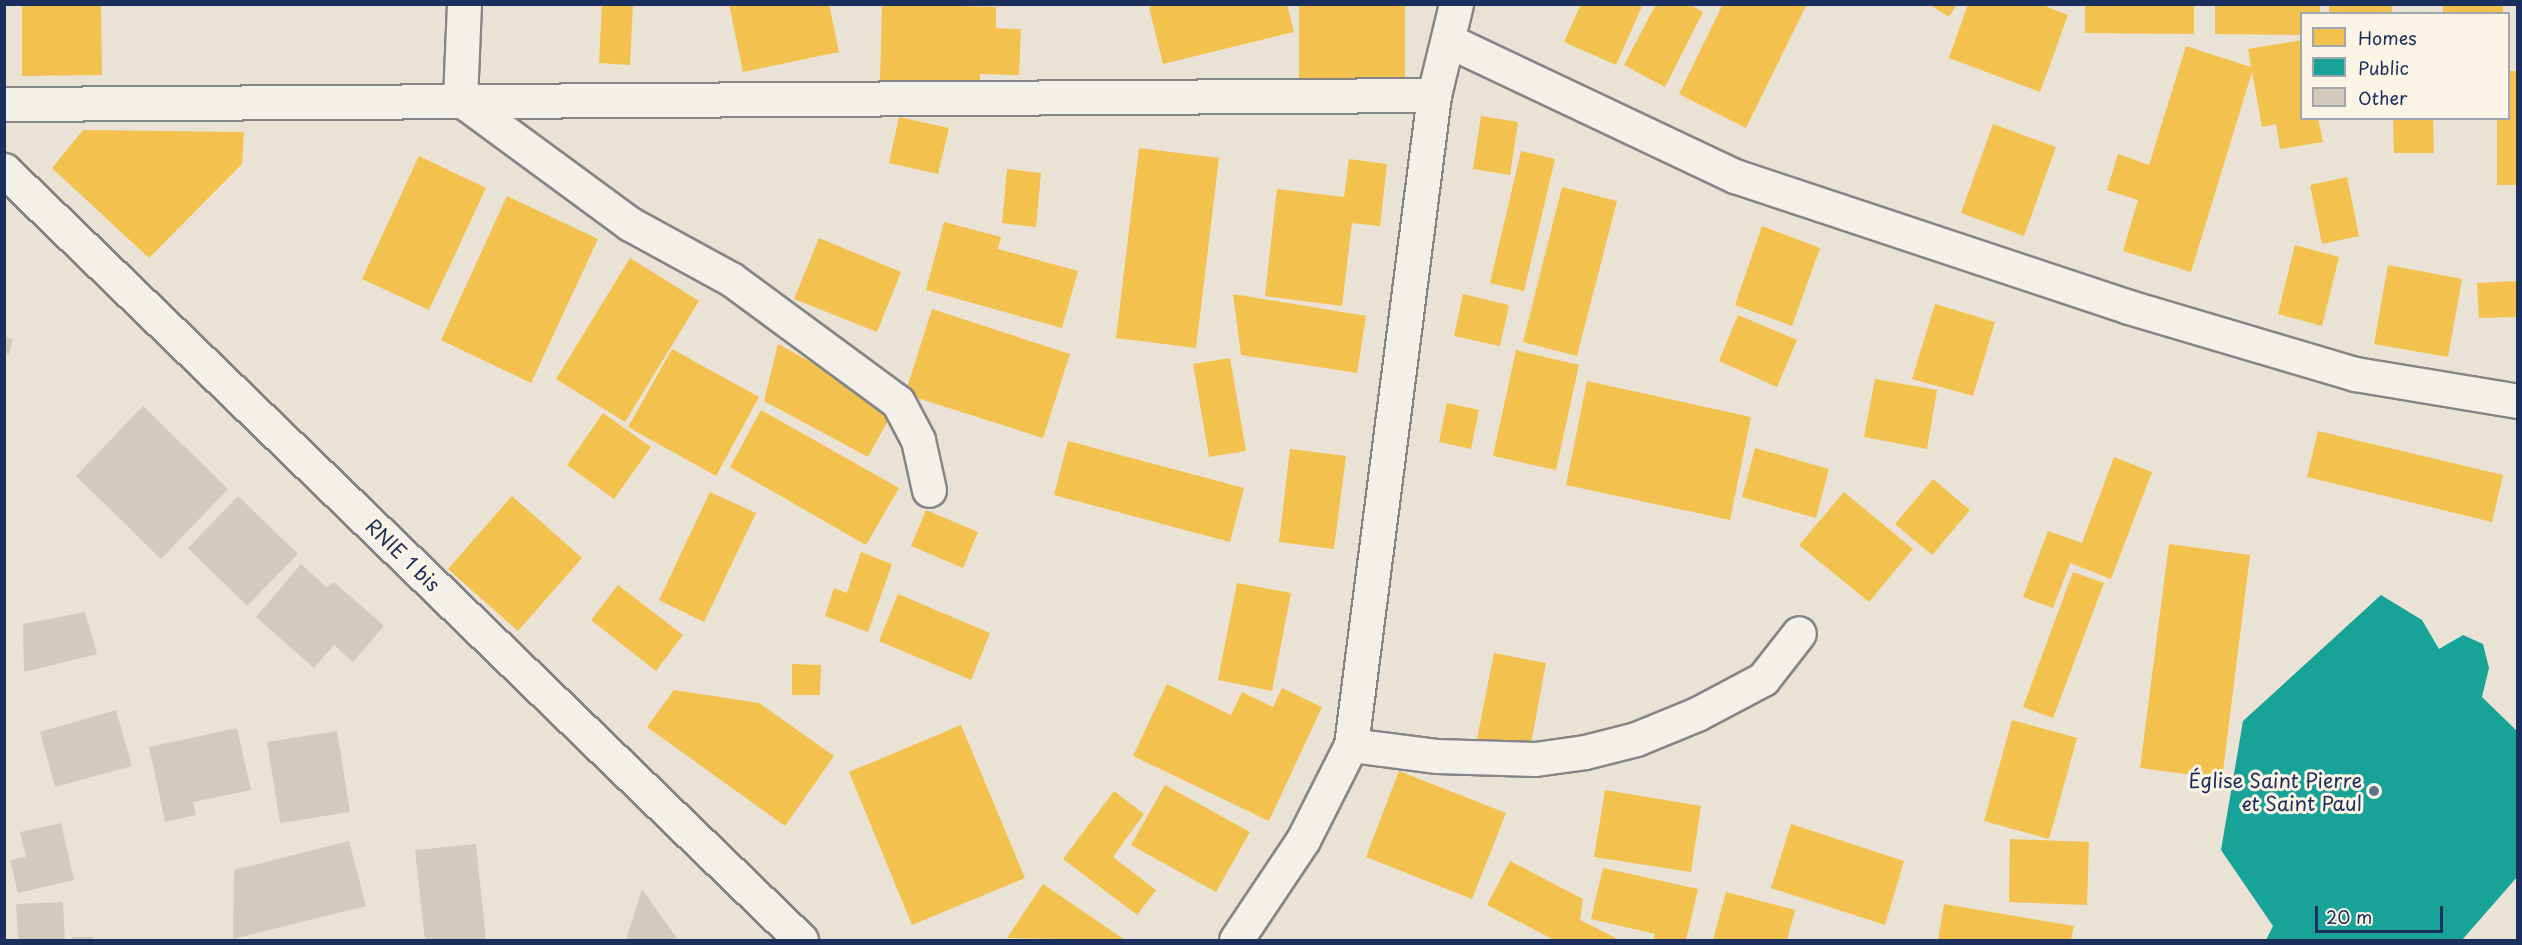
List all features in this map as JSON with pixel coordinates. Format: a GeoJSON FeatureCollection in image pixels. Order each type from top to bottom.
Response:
{"type":"FeatureCollection","features":[{"type":"Feature","properties":{"kind":"street"},"geometry":{"type":"LineString","coordinates":[[460,99],[464,4]]}},
{"type":"Feature","properties":{"kind":"street"},"geometry":{"type":"LineString","coordinates":[[1236,940],[1303,840],[1351,745],[1434,95],[1449,41],[1456,4]]}},
{"type":"Feature","properties":{"kind":"street"},"geometry":{"type":"LineString","coordinates":[[1449,41],[1735,176],[2130,307],[2355,374],[2517,401]]}},
{"type":"Feature","properties":{"kind":"street"},"geometry":{"type":"LineString","coordinates":[[4,104],[460,99],[1434,95]]}},
{"type":"Feature","properties":{"kind":"street"},"geometry":{"type":"LineString","coordinates":[[460,99],[630,224],[731,279],[898,402],[918,440],[929,490]]}},
{"type":"Feature","properties":{"kind":"street","name":"RNIE 1 bis"},"geometry":{"type":"LineString","coordinates":[[4,170],[796,938]]}},
{"type":"Feature","properties":{"kind":"street"},"geometry":{"type":"LineString","coordinates":[[1351,745],[1437,756],[1535,759],[1585,752],[1656,731],[1763,679],[1799,633]]}},
{"type":"Feature","properties":{"kind":"building: Homes"},"geometry":{"type":"Polygon","coordinates":[[[22,4],[101,4],[102,75],[22,76],[22,4]]]}},
{"type":"Feature","properties":{"kind":"building: Homes"},"geometry":{"type":"Polygon","coordinates":[[[602,4],[633,4],[630,65],[599,63],[602,4]]]}},
{"type":"Feature","properties":{"kind":"building: Homes"},"geometry":{"type":"Polygon","coordinates":[[[729,4],[829,4],[839,52],[743,72],[729,4]]]}},
{"type":"Feature","properties":{"kind":"building: Homes"},"geometry":{"type":"Polygon","coordinates":[[[882,4],[996,7],[996,28],[1021,29],[1019,75],[980,74],[980,86],[880,82],[882,4]]]}},
{"type":"Feature","properties":{"kind":"building: Homes"},"geometry":{"type":"Polygon","coordinates":[[[1160,4],[1287,4],[1294,32],[1163,64],[1149,7],[1160,4]]]}},
{"type":"Feature","properties":{"kind":"building: Homes"},"geometry":{"type":"Polygon","coordinates":[[[1299,4],[1405,4],[1405,83],[1299,83],[1299,4]]]}},
{"type":"Feature","properties":{"kind":"building: Homes"},"geometry":{"type":"Polygon","coordinates":[[[1581,4],[1643,4],[1616,65],[1564,42],[1581,4]]]}},
{"type":"Feature","properties":{"kind":"building: Homes"},"geometry":{"type":"Polygon","coordinates":[[[1656,4],[1689,4],[1703,12],[1665,87],[1624,65],[1656,4]]]}},
{"type":"Feature","properties":{"kind":"building: Homes"},"geometry":{"type":"Polygon","coordinates":[[[1723,4],[1807,4],[1746,128],[1679,94],[1723,4]]]}},
{"type":"Feature","properties":{"kind":"building: Homes"},"geometry":{"type":"Polygon","coordinates":[[[1928,4],[1957,4],[1949,17],[1928,4]]]}},
{"type":"Feature","properties":{"kind":"building: Homes"},"geometry":{"type":"Polygon","coordinates":[[[1968,4],[2040,4],[2068,15],[2040,92],[1949,58],[1968,4]]]}},
{"type":"Feature","properties":{"kind":"building: Homes"},"geometry":{"type":"Polygon","coordinates":[[[2085,4],[2194,4],[2194,34],[2085,33],[2085,4]]]}},
{"type":"Feature","properties":{"kind":"building: Homes"},"geometry":{"type":"Polygon","coordinates":[[[2215,4],[2320,4],[2320,12],[2300,12],[2300,35],[2215,34],[2215,4]]]}},
{"type":"Feature","properties":{"kind":"building: Homes"},"geometry":{"type":"Polygon","coordinates":[[[2329,4],[2392,4],[2392,12],[2329,12],[2329,4]]]}},
{"type":"Feature","properties":{"kind":"building: Homes"},"geometry":{"type":"Polygon","coordinates":[[[2443,4],[2503,4],[2503,12],[2443,12],[2443,4]]]}},
{"type":"Feature","properties":{"kind":"building: Homes"},"geometry":{"type":"Polygon","coordinates":[[[2300,40],[2300,120],[2318,120],[2323,142],[2280,149],[2276,124],[2262,127],[2252,72],[2191,272],[2123,251],[2138,200],[2107,190],[2118,154],[2149,165],[2186,46],[2251,67],[2248,49],[2300,40]]]}},
{"type":"Feature","properties":{"kind":"building: Homes"},"geometry":{"type":"Polygon","coordinates":[[[2510,71],[2518,71],[2518,185],[2497,185],[2497,120],[2510,120],[2510,71]]]}},
{"type":"Feature","properties":{"kind":"building: Homes"},"geometry":{"type":"Polygon","coordinates":[[[1481,116],[1518,122],[1510,175],[1473,169],[1481,116]]]}},
{"type":"Feature","properties":{"kind":"building: Homes"},"geometry":{"type":"Polygon","coordinates":[[[899,117],[949,128],[938,174],[889,163],[899,117]]]}},
{"type":"Feature","properties":{"kind":"building: Homes"},"geometry":{"type":"Polygon","coordinates":[[[2393,120],[2433,120],[2434,153],[2394,153],[2393,120]]]}},
{"type":"Feature","properties":{"kind":"building: Homes"},"geometry":{"type":"Polygon","coordinates":[[[1993,124],[2056,147],[2024,236],[1961,213],[1993,124]]]}},
{"type":"Feature","properties":{"kind":"building: Homes"},"geometry":{"type":"Polygon","coordinates":[[[83,130],[244,132],[242,164],[149,258],[52,168],[83,130]]]}},
{"type":"Feature","properties":{"kind":"building: Homes"},"geometry":{"type":"Polygon","coordinates":[[[1139,148],[1219,158],[1196,348],[1116,338],[1139,148]]]}},
{"type":"Feature","properties":{"kind":"building: Homes"},"geometry":{"type":"Polygon","coordinates":[[[1521,151],[1555,159],[1524,291],[1490,283],[1521,151]]]}},
{"type":"Feature","properties":{"kind":"building: Homes"},"geometry":{"type":"Polygon","coordinates":[[[419,156],[486,188],[429,310],[362,279],[419,156]]]}},
{"type":"Feature","properties":{"kind":"building: Homes"},"geometry":{"type":"Polygon","coordinates":[[[1349,159],[1387,164],[1380,226],[1352,223],[1342,306],[1265,296],[1277,189],[1344,197],[1349,159]]]}},
{"type":"Feature","properties":{"kind":"building: Homes"},"geometry":{"type":"Polygon","coordinates":[[[1007,169],[1041,173],[1036,227],[1002,223],[1007,169]]]}},
{"type":"Feature","properties":{"kind":"building: Homes"},"geometry":{"type":"Polygon","coordinates":[[[2347,177],[2359,236],[2322,244],[2310,185],[2347,177]]]}},
{"type":"Feature","properties":{"kind":"building: Homes"},"geometry":{"type":"Polygon","coordinates":[[[1562,187],[1617,201],[1577,356],[1523,342],[1562,187]]]}},
{"type":"Feature","properties":{"kind":"building: Homes"},"geometry":{"type":"Polygon","coordinates":[[[507,196],[598,239],[531,383],[441,340],[507,196]]]}},
{"type":"Feature","properties":{"kind":"building: Homes"},"geometry":{"type":"Polygon","coordinates":[[[944,222],[1001,237],[998,249],[1078,271],[1062,328],[926,290],[944,222]]]}},
{"type":"Feature","properties":{"kind":"building: Homes"},"geometry":{"type":"Polygon","coordinates":[[[1762,226],[1820,248],[1792,326],[1735,305],[1762,226]]]}},
{"type":"Feature","properties":{"kind":"building: Homes"},"geometry":{"type":"Polygon","coordinates":[[[819,238],[901,272],[877,332],[794,299],[819,238]]]}},
{"type":"Feature","properties":{"kind":"building: Homes"},"geometry":{"type":"Polygon","coordinates":[[[2295,245],[2339,257],[2322,326],[2278,314],[2295,245]]]}},
{"type":"Feature","properties":{"kind":"building: Homes"},"geometry":{"type":"Polygon","coordinates":[[[630,258],[699,301],[625,422],[556,379],[630,258]]]}},
{"type":"Feature","properties":{"kind":"building: Homes"},"geometry":{"type":"Polygon","coordinates":[[[2388,265],[2462,279],[2448,357],[2374,344],[2388,265]]]}},
{"type":"Feature","properties":{"kind":"building: Homes"},"geometry":{"type":"Polygon","coordinates":[[[2518,281],[2518,317],[2479,318],[2477,283],[2518,281]]]}},
{"type":"Feature","properties":{"kind":"building: Homes"},"geometry":{"type":"Polygon","coordinates":[[[1233,294],[1366,316],[1357,373],[1241,355],[1233,294]]]}},
{"type":"Feature","properties":{"kind":"building: Homes"},"geometry":{"type":"Polygon","coordinates":[[[1463,294],[1509,305],[1500,346],[1454,336],[1463,294]]]}},
{"type":"Feature","properties":{"kind":"building: Homes"},"geometry":{"type":"Polygon","coordinates":[[[1935,304],[1995,322],[1973,396],[1912,379],[1935,304]]]}},
{"type":"Feature","properties":{"kind":"building: Homes"},"geometry":{"type":"Polygon","coordinates":[[[932,309],[1070,354],[1043,438],[905,394],[932,309]]]}},
{"type":"Feature","properties":{"kind":"building: Homes"},"geometry":{"type":"Polygon","coordinates":[[[1738,315],[1797,340],[1777,387],[1719,361],[1738,315]]]}},
{"type":"Feature","properties":{"kind":"building: Homes"},"geometry":{"type":"Polygon","coordinates":[[[778,344],[895,408],[868,457],[764,401],[778,344]]]}},
{"type":"Feature","properties":{"kind":"building: Homes"},"geometry":{"type":"Polygon","coordinates":[[[672,349],[759,397],[716,476],[628,427],[672,349]]]}},
{"type":"Feature","properties":{"kind":"building: Homes"},"geometry":{"type":"Polygon","coordinates":[[[1516,350],[1579,365],[1556,470],[1493,456],[1516,350]]]}},
{"type":"Feature","properties":{"kind":"building: Homes"},"geometry":{"type":"Polygon","coordinates":[[[1230,358],[1246,451],[1209,457],[1193,364],[1230,358]]]}},
{"type":"Feature","properties":{"kind":"building: Homes"},"geometry":{"type":"Polygon","coordinates":[[[1875,379],[1937,390],[1927,449],[1864,437],[1875,379]]]}},
{"type":"Feature","properties":{"kind":"building: Homes"},"geometry":{"type":"Polygon","coordinates":[[[1587,381],[1751,417],[1730,520],[1566,485],[1587,381]]]}},
{"type":"Feature","properties":{"kind":"building: Homes"},"geometry":{"type":"Polygon","coordinates":[[[1447,403],[1479,410],[1471,449],[1439,442],[1447,403]]]}},
{"type":"Feature","properties":{"kind":"building: Homes"},"geometry":{"type":"Polygon","coordinates":[[[761,410],[899,488],[866,545],[730,467],[761,410]]]}},
{"type":"Feature","properties":{"kind":"building: Homes"},"geometry":{"type":"Polygon","coordinates":[[[603,413],[651,447],[614,499],[567,465],[603,413]]]}},
{"type":"Feature","properties":{"kind":"building: Homes"},"geometry":{"type":"Polygon","coordinates":[[[2318,431],[2503,475],[2492,522],[2307,477],[2318,431]]]}},
{"type":"Feature","properties":{"kind":"building: Homes"},"geometry":{"type":"Polygon","coordinates":[[[1068,441],[1244,488],[1230,542],[1054,495],[1068,441]]]}},
{"type":"Feature","properties":{"kind":"building: Homes"},"geometry":{"type":"Polygon","coordinates":[[[1755,448],[1829,469],[1816,518],[1742,497],[1755,448]]]}},
{"type":"Feature","properties":{"kind":"building: Homes"},"geometry":{"type":"Polygon","coordinates":[[[1290,449],[1346,456],[1334,549],[1279,542],[1290,449]]]}},
{"type":"Feature","properties":{"kind":"building: Homes"},"geometry":{"type":"Polygon","coordinates":[[[2114,457],[2152,472],[2111,579],[2070,563],[2053,608],[2023,597],[2048,531],[2082,543],[2114,457]]]}},
{"type":"Feature","properties":{"kind":"building: Homes"},"geometry":{"type":"Polygon","coordinates":[[[1933,479],[1970,510],[1932,555],[1895,524],[1933,479]]]}},
{"type":"Feature","properties":{"kind":"building: Homes"},"geometry":{"type":"Polygon","coordinates":[[[710,492],[756,513],[704,622],[659,600],[710,492]]]}},
{"type":"Feature","properties":{"kind":"building: Homes"},"geometry":{"type":"Polygon","coordinates":[[[1844,492],[1913,549],[1869,602],[1799,545],[1844,492]]]}},
{"type":"Feature","properties":{"kind":"building: Homes"},"geometry":{"type":"Polygon","coordinates":[[[512,496],[582,558],[518,631],[448,569],[512,496]]]}},
{"type":"Feature","properties":{"kind":"building: Homes"},"geometry":{"type":"Polygon","coordinates":[[[926,510],[978,532],[963,568],[911,546],[926,510]]]}},
{"type":"Feature","properties":{"kind":"building: Homes"},"geometry":{"type":"Polygon","coordinates":[[[2169,544],[2250,555],[2222,779],[2140,768],[2169,544]]]}},
{"type":"Feature","properties":{"kind":"building: Homes"},"geometry":{"type":"Polygon","coordinates":[[[861,552],[892,564],[868,632],[825,616],[834,588],[847,593],[861,552]]]}},
{"type":"Feature","properties":{"kind":"building: Homes"},"geometry":{"type":"Polygon","coordinates":[[[2073,572],[2104,583],[2053,718],[2023,707],[2073,572]]]}},
{"type":"Feature","properties":{"kind":"building: Homes"},"geometry":{"type":"Polygon","coordinates":[[[1237,583],[1291,593],[1272,691],[1218,680],[1237,583]]]}},
{"type":"Feature","properties":{"kind":"building: Homes"},"geometry":{"type":"Polygon","coordinates":[[[618,585],[683,635],[656,671],[591,620],[618,585]]]}},
{"type":"Feature","properties":{"kind":"building: Homes"},"geometry":{"type":"Polygon","coordinates":[[[898,594],[990,633],[971,680],[879,641],[898,594]]]}},
{"type":"Feature","properties":{"kind":"building: Homes"},"geometry":{"type":"Polygon","coordinates":[[[1494,653],[1546,663],[1530,749],[1477,739],[1494,653]]]}},
{"type":"Feature","properties":{"kind":"building: Homes"},"geometry":{"type":"Polygon","coordinates":[[[792,664],[821,665],[820,695],[792,695],[792,664]]]}},
{"type":"Feature","properties":{"kind":"building: Homes"},"geometry":{"type":"Polygon","coordinates":[[[1167,684],[1231,715],[1242,692],[1273,707],[1282,688],[1322,707],[1269,821],[1133,756],[1167,684]]]}},
{"type":"Feature","properties":{"kind":"building: Homes"},"geometry":{"type":"Polygon","coordinates":[[[674,690],[759,703],[834,756],[785,826],[647,727],[674,690]]]}},
{"type":"Feature","properties":{"kind":"building: Homes"},"geometry":{"type":"Polygon","coordinates":[[[2012,720],[2077,738],[2049,839],[1984,821],[2012,720]]]}},
{"type":"Feature","properties":{"kind":"building: Homes"},"geometry":{"type":"Polygon","coordinates":[[[961,725],[1025,878],[912,925],[849,772],[961,725]]]}},
{"type":"Feature","properties":{"kind":"building: Homes"},"geometry":{"type":"Polygon","coordinates":[[[1399,771],[1506,813],[1472,899],[1366,857],[1399,771]]]}},
{"type":"Feature","properties":{"kind":"building: Homes"},"geometry":{"type":"Polygon","coordinates":[[[1165,785],[1250,832],[1216,892],[1131,845],[1165,785]]]}},
{"type":"Feature","properties":{"kind":"building: Homes"},"geometry":{"type":"Polygon","coordinates":[[[1605,790],[1701,806],[1691,872],[1594,857],[1605,790]]]}},
{"type":"Feature","properties":{"kind":"building: Homes"},"geometry":{"type":"Polygon","coordinates":[[[1114,791],[1144,814],[1113,857],[1156,890],[1137,915],[1063,859],[1114,791]]]}},
{"type":"Feature","properties":{"kind":"building: Homes"},"geometry":{"type":"Polygon","coordinates":[[[1791,824],[1904,861],[1885,925],[1771,888],[1791,824]]]}},
{"type":"Feature","properties":{"kind":"building: Homes"},"geometry":{"type":"Polygon","coordinates":[[[2010,839],[2089,842],[2087,905],[2009,902],[2010,839]]]}},
{"type":"Feature","properties":{"kind":"building: Homes"},"geometry":{"type":"Polygon","coordinates":[[[1510,861],[1583,899],[1580,920],[1620,940],[1554,940],[1487,905],[1510,861]]]}},
{"type":"Feature","properties":{"kind":"building: Homes"},"geometry":{"type":"Polygon","coordinates":[[[1603,868],[1698,889],[1686,940],[1653,940],[1655,934],[1591,919],[1603,868]]]}},
{"type":"Feature","properties":{"kind":"building: Homes"},"geometry":{"type":"Polygon","coordinates":[[[1043,884],[1125,940],[1007,938],[1043,884]]]}},
{"type":"Feature","properties":{"kind":"building: Homes"},"geometry":{"type":"Polygon","coordinates":[[[1726,892],[1795,910],[1787,940],[1713,940],[1726,892]]]}},
{"type":"Feature","properties":{"kind":"building: Homes"},"geometry":{"type":"Polygon","coordinates":[[[1944,904],[2074,926],[2071,940],[1938,940],[1944,904]]]}},
{"type":"Feature","properties":{"kind":"building: Public","name":"Église Saint Pierre et Saint Paul"},"geometry":{"type":"Polygon","coordinates":[[[2381,595],[2422,620],[2439,649],[2463,635],[2483,644],[2489,668],[2482,697],[2518,732],[2518,876],[2462,940],[2266,940],[2273,926],[2221,850],[2243,721],[2381,595]]]}},
{"type":"Feature","properties":{"kind":"building: Other"},"geometry":{"type":"Polygon","coordinates":[[[4,336],[13,339],[9,354],[4,352],[4,336]]]}},
{"type":"Feature","properties":{"kind":"building: Other"},"geometry":{"type":"Polygon","coordinates":[[[143,406],[228,489],[161,559],[76,476],[143,406]]]}},
{"type":"Feature","properties":{"kind":"building: Other"},"geometry":{"type":"Polygon","coordinates":[[[238,496],[298,554],[247,606],[188,548],[238,496]]]}},
{"type":"Feature","properties":{"kind":"building: Other"},"geometry":{"type":"Polygon","coordinates":[[[301,564],[326,587],[334,582],[384,626],[353,662],[334,645],[314,668],[256,617],[301,564]]]}},
{"type":"Feature","properties":{"kind":"building: Other"},"geometry":{"type":"Polygon","coordinates":[[[85,612],[97,654],[24,672],[23,624],[85,612]]]}},
{"type":"Feature","properties":{"kind":"building: Other"},"geometry":{"type":"Polygon","coordinates":[[[116,710],[132,766],[55,787],[40,732],[116,710]]]}},
{"type":"Feature","properties":{"kind":"building: Other"},"geometry":{"type":"Polygon","coordinates":[[[237,728],[251,790],[193,802],[196,815],[165,822],[149,747],[237,728]]]}},
{"type":"Feature","properties":{"kind":"building: Other"},"geometry":{"type":"Polygon","coordinates":[[[337,731],[350,812],[280,823],[267,742],[337,731]]]}},
{"type":"Feature","properties":{"kind":"building: Other"},"geometry":{"type":"Polygon","coordinates":[[[61,823],[74,880],[18,893],[10,860],[26,857],[20,832],[61,823]]]}},
{"type":"Feature","properties":{"kind":"building: Other"},"geometry":{"type":"Polygon","coordinates":[[[349,841],[366,906],[233,939],[234,870],[349,841]]]}},
{"type":"Feature","properties":{"kind":"building: Other"},"geometry":{"type":"Polygon","coordinates":[[[476,844],[486,940],[425,940],[415,850],[476,844]]]}},
{"type":"Feature","properties":{"kind":"building: Other"},"geometry":{"type":"Polygon","coordinates":[[[642,889],[678,940],[626,940],[642,889]]]}},
{"type":"Feature","properties":{"kind":"building: Other"},"geometry":{"type":"Polygon","coordinates":[[[63,902],[65,940],[18,940],[16,904],[63,902]]]}},
{"type":"Feature","properties":{"kind":"building: Other"},"geometry":{"type":"Polygon","coordinates":[[[72,937],[93,937],[93,940],[72,940],[72,937]]]}},
{"type":"Feature","properties":{"kind":"place","name":"Église Saint Pierre et Saint Paul"},"geometry":{"type":"Point","coordinates":[2374,791]}}]}
